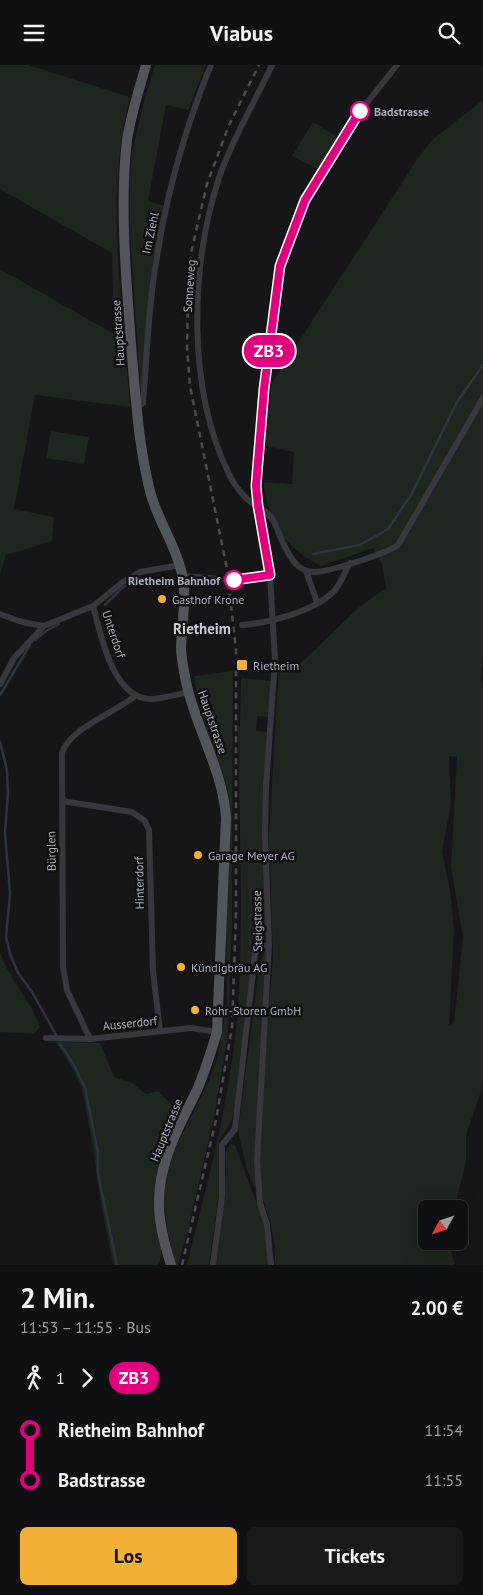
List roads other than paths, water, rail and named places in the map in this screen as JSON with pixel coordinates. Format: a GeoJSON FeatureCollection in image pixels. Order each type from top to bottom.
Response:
{"type":"FeatureCollection","features":[{"type":"Feature","properties":{"kind":"main road","name":"Hauptstrasse"},"geometry":{"type":"LineString","coordinates":[[146,65],[130,123],[125,176],[127,277],[137,407],[149,489],[155,512],[180,565],[183,576],[184,597],[181,649],[189,692],[200,728],[222,784],[225,802],[222,959],[217,1032],[208,1062],[169,1149],[164,1166],[159,1206],[170,1265]]}},
{"type":"Feature","properties":{"kind":"street","name":"Im Ziehl"},"geometry":{"type":"LineString","coordinates":[[137,407],[143,403],[151,299],[163,226],[184,143],[211,65]]}},
{"type":"Feature","properties":{"kind":"street","name":"Sonneweg"},"geometry":{"type":"LineString","coordinates":[[272,65],[219,178],[204,243],[198,308],[198,356],[214,433],[229,474],[241,492],[271,517],[293,560],[306,571]]}},
{"type":"Feature","properties":{"kind":"street"},"geometry":{"type":"LineString","coordinates":[[183,576],[242,580],[270,575],[256,486],[264,389],[280,266],[299,213],[316,181],[363,106],[397,65]]}},
{"type":"Feature","properties":{"kind":"street"},"geometry":{"type":"LineString","coordinates":[[317,602],[306,571],[321,571],[350,563],[390,551],[398,545],[483,398]]}},
{"type":"Feature","properties":{"kind":"street"},"geometry":{"type":"LineString","coordinates":[[242,625],[274,621],[317,602],[334,591],[350,563]]}},
{"type":"Feature","properties":{"kind":"street"},"geometry":{"type":"LineString","coordinates":[[0,684],[14,658],[44,626],[93,606],[123,582],[140,572],[180,565]]}},
{"type":"Feature","properties":{"kind":"street","name":"Steigstrasse"},"geometry":{"type":"LineString","coordinates":[[270,575],[275,660],[265,826],[269,944],[257,1161],[260,1203],[266,1225],[271,1265]]}},
{"type":"Feature","properties":{"kind":"street","name":"Unterdorf"},"geometry":{"type":"LineString","coordinates":[[93,606],[108,658],[119,680],[136,696]]}},
{"type":"Feature","properties":{"kind":"street"},"geometry":{"type":"LineString","coordinates":[[0,614],[22,622],[44,626]]}},
{"type":"Feature","properties":{"kind":"street"},"geometry":{"type":"LineString","coordinates":[[136,696],[149,699],[189,692]]}},
{"type":"Feature","properties":{"kind":"street","name":"Bürglen"},"geometry":{"type":"LineString","coordinates":[[90,1039],[68,990],[63,967],[62,753],[68,740],[78,731],[136,696]]}},
{"type":"Feature","properties":{"kind":"street","name":"Hinterdorf"},"geometry":{"type":"LineString","coordinates":[[62,801],[132,812],[145,821],[149,830],[153,971],[160,1031]]}},
{"type":"Feature","properties":{"kind":"street"},"geometry":{"type":"LineString","coordinates":[[213,1265],[222,1196],[222,1145],[235,1129],[255,954],[259,948],[269,944]]}},
{"type":"Feature","properties":{"kind":"street","name":"Ausserdorf"},"geometry":{"type":"LineString","coordinates":[[46,1037],[90,1039],[191,1027],[217,1032]]}},
{"type":"Feature","properties":{"kind":"waterway"},"geometry":{"type":"LineString","coordinates":[[313,554],[360,545],[388,529],[411,495],[457,402],[483,365]]}},
{"type":"Feature","properties":{"kind":"waterway"},"geometry":{"type":"LineString","coordinates":[[105,605],[122,588],[139,578]]}},
{"type":"Feature","properties":{"kind":"waterway"},"geometry":{"type":"LineString","coordinates":[[35,640],[59,624]]}},
{"type":"Feature","properties":{"kind":"waterway"},"geometry":{"type":"LineString","coordinates":[[0,695],[30,645]]}},
{"type":"Feature","properties":{"kind":"waterway"},"geometry":{"type":"LineString","coordinates":[[0,742],[7,770],[8,793],[5,833],[10,893],[6,937],[10,954],[18,973],[32,992],[56,1035]]}},
{"type":"Feature","properties":{"kind":"waterway"},"geometry":{"type":"LineString","coordinates":[[60,1044],[73,1063],[85,1088],[98,1153],[98,1174],[117,1265]]}},
{"type":"Feature","properties":{"kind":"railway"},"geometry":{"type":"LineString","coordinates":[[182,1265],[216,1120],[232,1027],[236,914],[236,650],[227,569],[190,386],[187,347],[188,298],[191,253],[207,184],[229,125],[259,65]]}},
{"type":"Feature","properties":{"kind":"place","name":"Badstrasse"},"geometry":{"type":"Point","coordinates":[360,111]}},
{"type":"Feature","properties":{"kind":"place","name":"Rietheim Bahnhof"},"geometry":{"type":"Point","coordinates":[234,580]}},
{"type":"Feature","properties":{"kind":"place","name":"Gasthof Krone"},"geometry":{"type":"Point","coordinates":[162,599]}},
{"type":"Feature","properties":{"kind":"place","name":"Rietheim"},"geometry":{"type":"Point","coordinates":[242,665]}},
{"type":"Feature","properties":{"kind":"place","name":"Garage Meyer AG"},"geometry":{"type":"Point","coordinates":[198,855]}},
{"type":"Feature","properties":{"kind":"place","name":"Kündigbräu AG"},"geometry":{"type":"Point","coordinates":[181,967]}},
{"type":"Feature","properties":{"kind":"place","name":"Rohr-Storen GmbH"},"geometry":{"type":"Point","coordinates":[195,1010]}},
{"type":"Feature","properties":{"kind":"district","name":"Rietheim"},"geometry":{"type":"Point","coordinates":[202,628]}}]}
